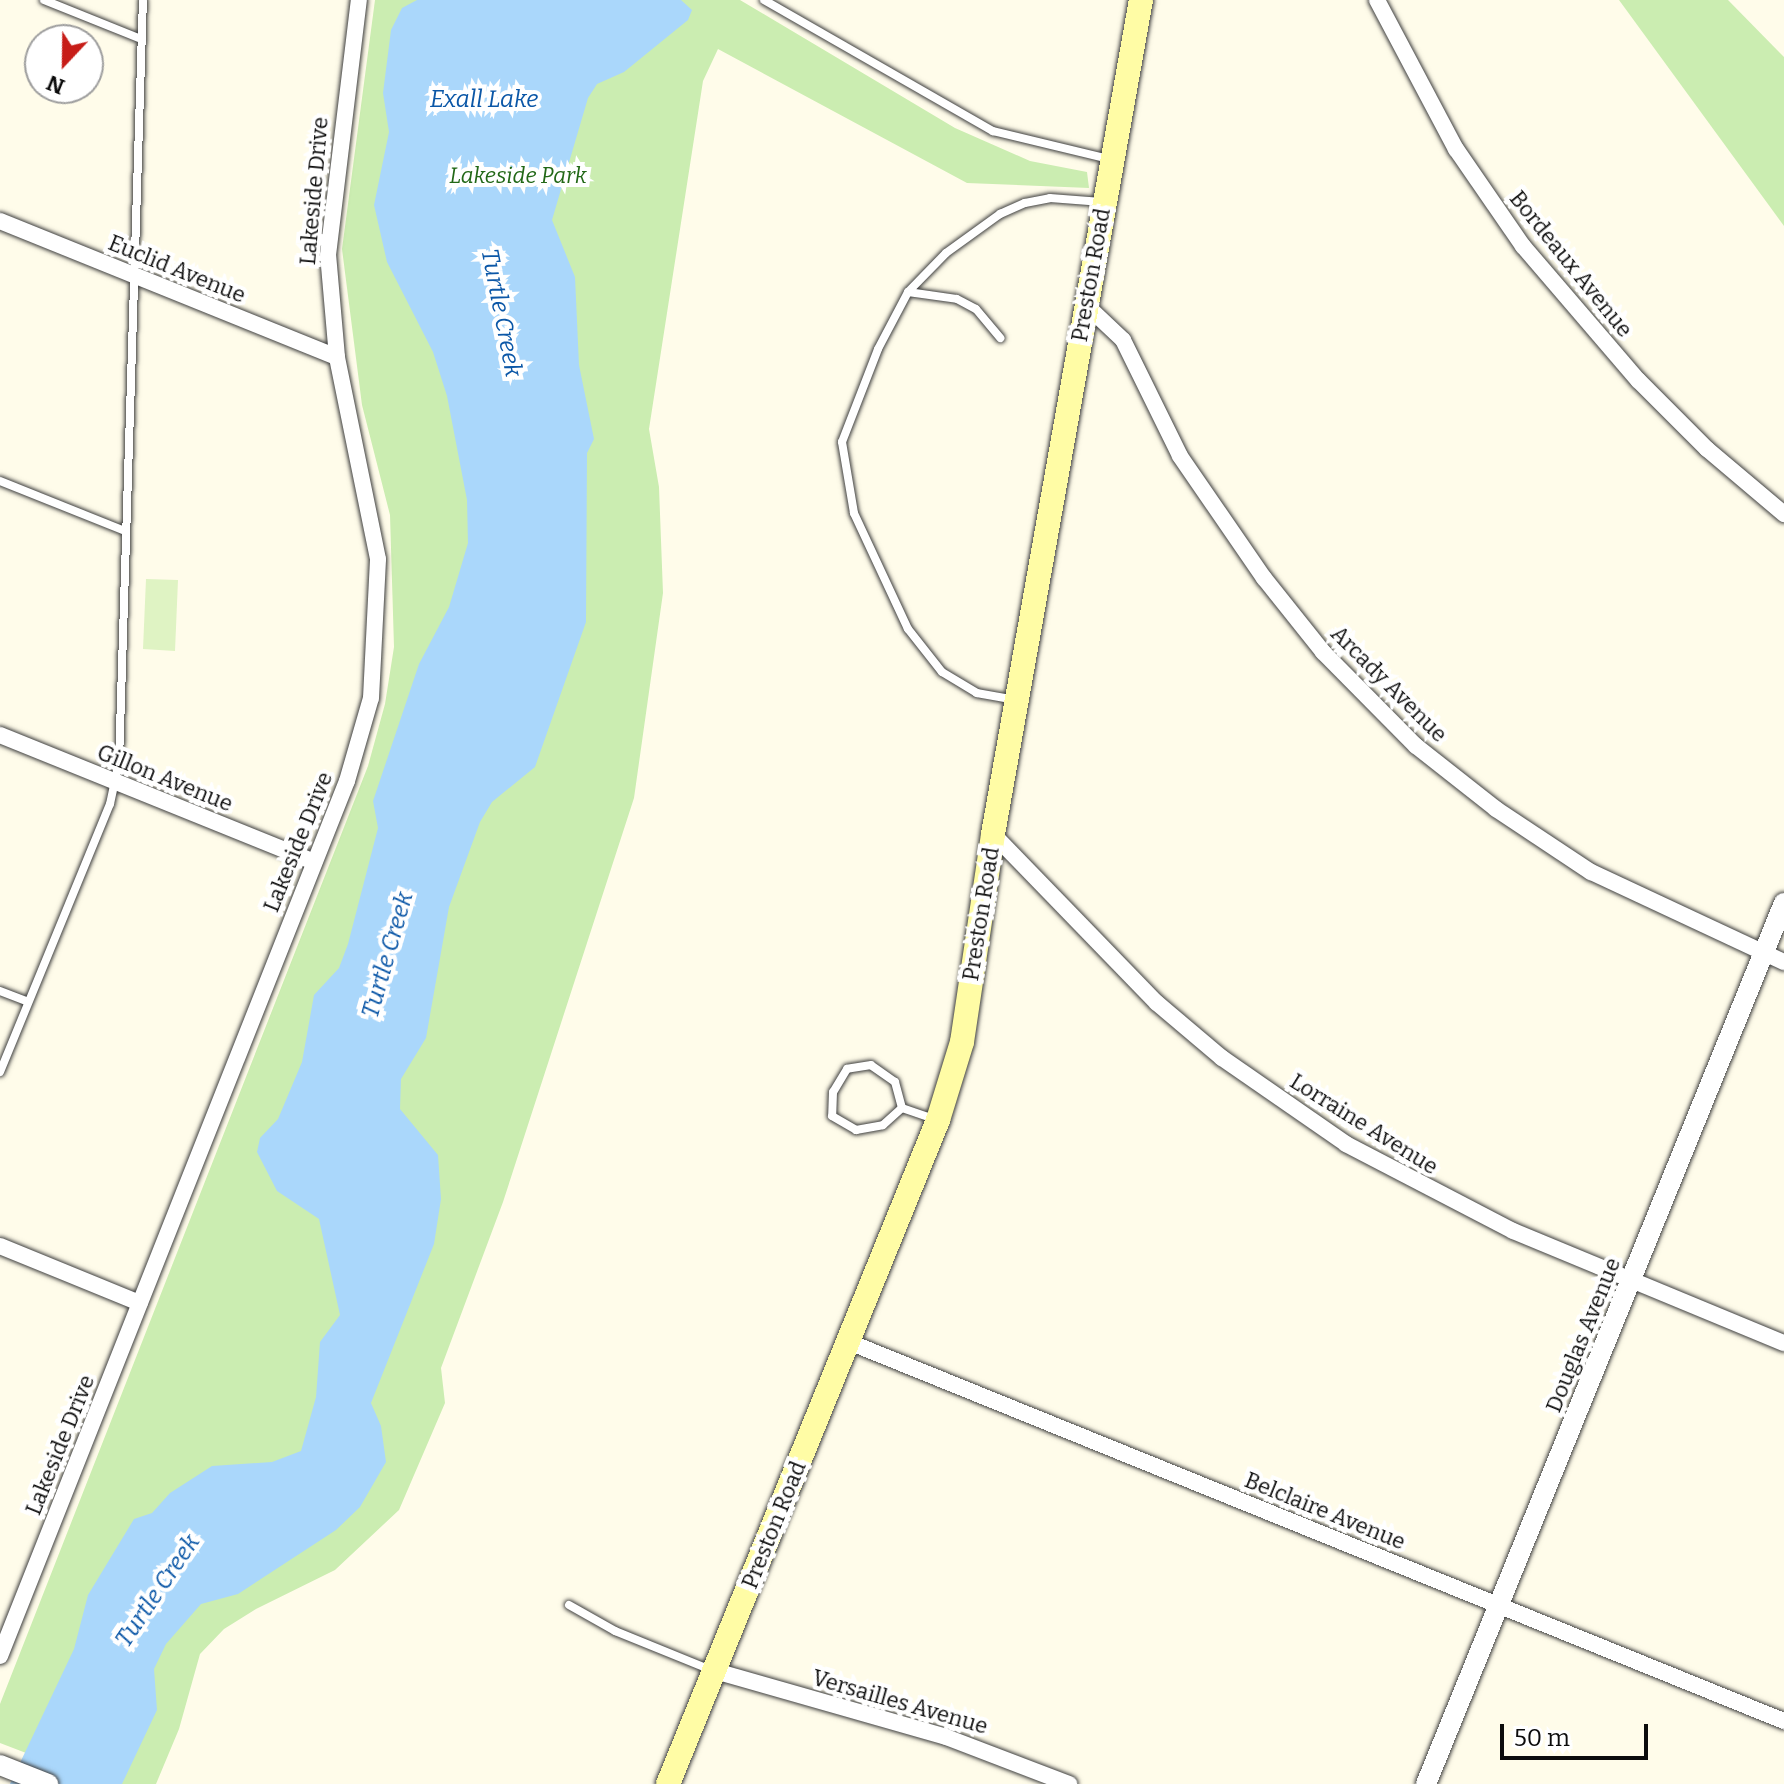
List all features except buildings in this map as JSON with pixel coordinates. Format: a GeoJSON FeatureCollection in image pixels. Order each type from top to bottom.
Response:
{"type":"FeatureCollection","features":[{"type":"Feature","properties":{"kind":"main road","name":"Preston Road"},"geometry":{"type":"LineString","coordinates":[[668,1784],[938,1120],[962,1042],[993,834],[1141,0]]}},
{"type":"Feature","properties":{"kind":"street","name":"Lakeside Drive"},"geometry":{"type":"LineString","coordinates":[[0,1656],[361,742],[371,698],[379,609],[370,502],[337,357],[328,255],[359,0]]}},
{"type":"Feature","properties":{"kind":"street","name":"Bordeaux Avenue"},"geometry":{"type":"LineString","coordinates":[[1377,0],[1456,149],[1523,246],[1638,380],[1707,449],[1784,514]]}},
{"type":"Feature","properties":{"kind":"street","name":"Euclid Avenue"},"geometry":{"type":"LineString","coordinates":[[0,221],[337,357]]}},
{"type":"Feature","properties":{"kind":"street","name":"Arcady Avenue"},"geometry":{"type":"LineString","coordinates":[[1086,305],[1123,340],[1180,456],[1220,517],[1323,652],[1375,707],[1451,774],[1565,856],[1635,896],[1784,962]]}},
{"type":"Feature","properties":{"kind":"street","name":"Gillon Avenue"},"geometry":{"type":"LineString","coordinates":[[0,735],[314,862]]}},
{"type":"Feature","properties":{"kind":"street","name":"Lorraine Avenue"},"geometry":{"type":"LineString","coordinates":[[993,834],[1157,1003],[1222,1058],[1301,1113],[1445,1199],[1631,1281],[1784,1343]]}},
{"type":"Feature","properties":{"kind":"street","name":"Douglas Avenue"},"geometry":{"type":"LineString","coordinates":[[1426,1784],[1784,903]]}},
{"type":"Feature","properties":{"kind":"street"},"geometry":{"type":"LineString","coordinates":[[0,1246],[140,1303]]}},
{"type":"Feature","properties":{"kind":"street","name":"Belclaire Avenue"},"geometry":{"type":"LineString","coordinates":[[849,1342],[1784,1721]]}},
{"type":"Feature","properties":{"kind":"street","name":"Versailles Avenue"},"geometry":{"type":"LineString","coordinates":[[715,1671],[946,1737],[1069,1784]]}},
{"type":"Feature","properties":{"kind":"street"},"geometry":{"type":"LineString","coordinates":[[0,1765],[48,1784]]}},
{"type":"Feature","properties":{"kind":"lane"},"geometry":{"type":"LineString","coordinates":[[44,0],[141,39]]}},
{"type":"Feature","properties":{"kind":"lane"},"geometry":{"type":"LineString","coordinates":[[0,1072],[116,782],[136,276],[143,0]]}},
{"type":"Feature","properties":{"kind":"lane"},"geometry":{"type":"LineString","coordinates":[[764,0],[993,131],[1112,160]]}},
{"type":"Feature","properties":{"kind":"lane"},"geometry":{"type":"LineString","coordinates":[[1017,700],[977,693],[942,672],[908,629],[854,513],[842,442],[878,349],[908,292],[946,253],[1000,214],[1050,198],[1104,202]]}},
{"type":"Feature","properties":{"kind":"lane"},"geometry":{"type":"LineString","coordinates":[[908,292],[957,299],[976,309],[1000,338]]}},
{"type":"Feature","properties":{"kind":"lane"},"geometry":{"type":"LineString","coordinates":[[0,481],[125,531]]}},
{"type":"Feature","properties":{"kind":"lane"},"geometry":{"type":"LineString","coordinates":[[0,991],[28,1002]]}},
{"type":"Feature","properties":{"kind":"lane"},"geometry":{"type":"LineString","coordinates":[[871,1065],[895,1082],[902,1108],[883,1125],[856,1130],[832,1116],[833,1092],[847,1069],[871,1065]]}},
{"type":"Feature","properties":{"kind":"lane"},"geometry":{"type":"LineString","coordinates":[[902,1108],[938,1120]]}},
{"type":"Feature","properties":{"kind":"lane"},"geometry":{"type":"LineString","coordinates":[[569,1605],[615,1631],[715,1671]]}},
{"type":"Feature","properties":{"kind":"green space","name":"Lakeside Park"},"geometry":{"type":"Polygon","coordinates":[[[375,0],[740,0],[955,128],[1030,161],[1087,172],[1089,188],[967,183],[718,49],[703,81],[649,429],[659,487],[663,593],[634,798],[503,1202],[441,1368],[445,1403],[399,1510],[335,1570],[256,1609],[224,1629],[200,1654],[179,1729],[156,1784],[107,1784],[0,1743],[0,1704],[368,766],[385,704],[394,647],[390,515],[362,405],[342,249],[375,0]]]}},
{"type":"Feature","properties":{"kind":"green space"},"geometry":{"type":"Polygon","coordinates":[[[1619,0],[1728,0],[1784,57],[1784,226],[1619,0]]]}},
{"type":"Feature","properties":{"kind":"green space"},"geometry":{"type":"Polygon","coordinates":[[[146,579],[178,580],[175,651],[143,649],[146,579]]]}},
{"type":"Feature","properties":{"kind":"water","name":"Exall Lake"},"geometry":{"type":"Polygon","coordinates":[[[417,0],[681,0],[692,10],[688,20],[624,72],[597,84],[588,98],[552,220],[575,277],[579,365],[594,439],[587,453],[586,622],[535,767],[492,802],[480,822],[449,907],[426,1038],[401,1079],[400,1109],[438,1155],[441,1199],[434,1244],[371,1403],[381,1426],[386,1462],[360,1507],[336,1530],[238,1594],[201,1604],[166,1644],[154,1669],[157,1710],[122,1784],[10,1784],[74,1649],[88,1595],[134,1519],[152,1513],[170,1493],[212,1466],[272,1462],[301,1451],[316,1397],[320,1342],[340,1315],[319,1219],[277,1191],[257,1152],[260,1138],[278,1119],[302,1062],[314,995],[339,968],[348,944],[378,828],[373,801],[419,664],[449,607],[468,543],[467,500],[447,396],[433,352],[387,262],[374,205],[389,132],[383,93],[391,30],[402,8],[417,0]]]}},
{"type":"Feature","properties":{"kind":"water label","name":"Turtle Creek"},"geometry":{"type":"Point","coordinates":[501,313]}},
{"type":"Feature","properties":{"kind":"water label","name":"Turtle Creek"},"geometry":{"type":"Point","coordinates":[388,955]}},
{"type":"Feature","properties":{"kind":"water label","name":"Turtle Creek"},"geometry":{"type":"Point","coordinates":[158,1591]}}]}
